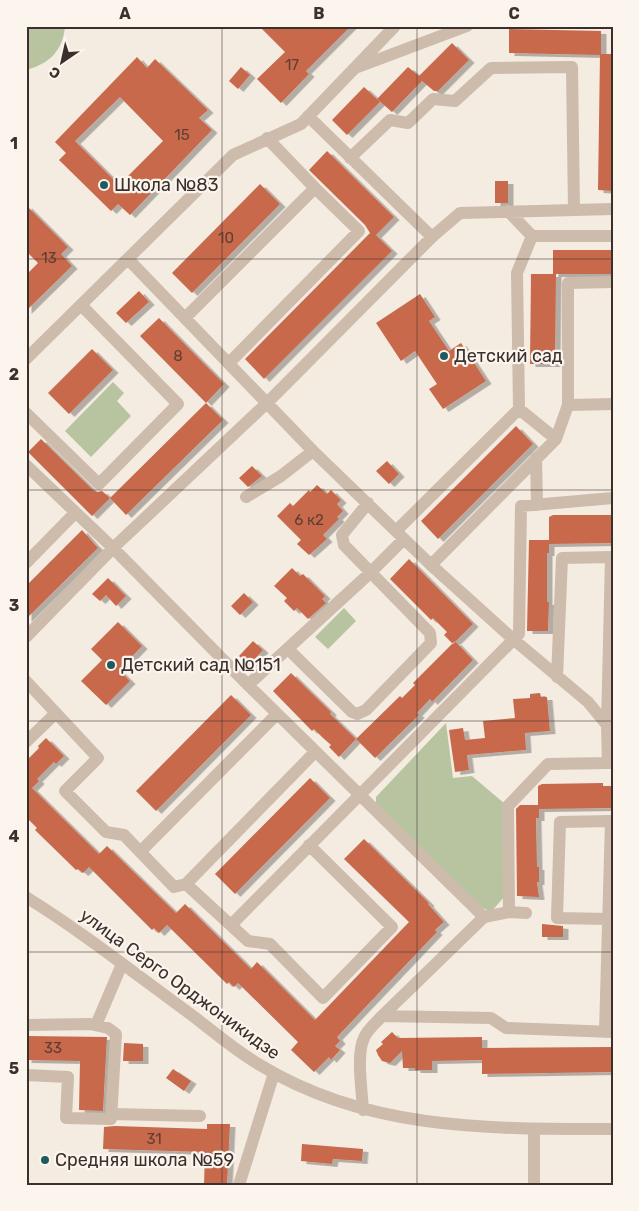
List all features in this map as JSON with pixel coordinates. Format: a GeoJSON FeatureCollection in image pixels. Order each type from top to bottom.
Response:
{"type":"FeatureCollection","features":[{"type":"Feature","properties":{"kind":"street"},"geometry":{"type":"LineString","coordinates":[[26,359],[233,155],[301,124],[396,26]]}},
{"type":"Feature","properties":{"kind":"street"},"geometry":{"type":"LineString","coordinates":[[354,69],[467,26]]}},
{"type":"Feature","properties":{"kind":"street"},"geometry":{"type":"LineString","coordinates":[[350,158],[390,120],[408,123],[433,99],[455,101],[490,68],[572,67],[574,210]]}},
{"type":"Feature","properties":{"kind":"street"},"geometry":{"type":"LineString","coordinates":[[308,116],[432,237]]}},
{"type":"Feature","properties":{"kind":"street"},"geometry":{"type":"LineString","coordinates":[[229,363],[359,231],[267,138]]}},
{"type":"Feature","properties":{"kind":"street"},"geometry":{"type":"LineString","coordinates":[[185,318],[315,188]]}},
{"type":"Feature","properties":{"kind":"street"},"geometry":{"type":"LineString","coordinates":[[26,637],[113,548],[267,403],[432,237],[460,213],[613,209]]}},
{"type":"Feature","properties":{"kind":"street"},"geometry":{"type":"LineString","coordinates":[[508,211],[532,236],[613,236]]}},
{"type":"Feature","properties":{"kind":"street"},"geometry":{"type":"LineString","coordinates":[[248,685],[370,573],[400,535],[519,409],[517,273],[532,236]]}},
{"type":"Feature","properties":{"kind":"street"},"geometry":{"type":"LineString","coordinates":[[128,258],[313,451],[431,565],[513,639],[588,702],[607,725]]}},
{"type":"Feature","properties":{"kind":"street"},"geometry":{"type":"LineString","coordinates":[[431,565],[556,439],[568,405],[568,283],[613,282]]}},
{"type":"Feature","properties":{"kind":"street"},"geometry":{"type":"LineString","coordinates":[[26,413],[99,484],[178,404],[81,305]]}},
{"type":"Feature","properties":{"kind":"street"},"geometry":{"type":"LineString","coordinates":[[568,405],[613,404]]}},
{"type":"Feature","properties":{"kind":"street"},"geometry":{"type":"LineString","coordinates":[[519,409],[556,439]]}},
{"type":"Feature","properties":{"kind":"street"},"geometry":{"type":"LineString","coordinates":[[246,497],[281,476],[313,451]]}},
{"type":"Feature","properties":{"kind":"street"},"geometry":{"type":"LineString","coordinates":[[536,458],[537,505]]}},
{"type":"Feature","properties":{"kind":"street"},"geometry":{"type":"LineString","coordinates":[[26,465],[113,548],[276,714],[484,917]]}},
{"type":"Feature","properties":{"kind":"street"},"geometry":{"type":"LineString","coordinates":[[231,924],[519,634],[521,506],[613,498]]}},
{"type":"Feature","properties":{"kind":"street"},"geometry":{"type":"LineString","coordinates":[[288,649],[352,712],[357,714],[366,710],[429,646],[432,640],[430,633],[344,545],[342,535],[368,503]]}},
{"type":"Feature","properties":{"kind":"street"},"geometry":{"type":"LineString","coordinates":[[26,563],[75,513]]}},
{"type":"Feature","properties":{"kind":"street"},"geometry":{"type":"LineString","coordinates":[[509,912],[508,806],[548,764],[611,763],[607,725],[611,557],[562,558],[558,677]]}},
{"type":"Feature","properties":{"kind":"street"},"geometry":{"type":"LineString","coordinates":[[26,681],[98,758],[65,791],[106,832],[124,835],[174,887],[186,884],[315,752]]}},
{"type":"Feature","properties":{"kind":"street"},"geometry":{"type":"LineString","coordinates":[[26,742],[56,713]]}},
{"type":"Feature","properties":{"kind":"street"},"geometry":{"type":"LineString","coordinates":[[140,852],[276,714]]}},
{"type":"Feature","properties":{"kind":"street"},"geometry":{"type":"LineString","coordinates":[[382,1016],[491,1018],[506,1028],[609,1032],[608,919],[611,821],[560,822],[557,918],[608,919]]}},
{"type":"Feature","properties":{"kind":"street"},"geometry":{"type":"LineString","coordinates":[[186,884],[248,940],[270,944],[324,998],[392,927],[310,845]]}},
{"type":"Feature","properties":{"kind":"street","name":"улица Серго Орджоникидзе"},"geometry":{"type":"LineString","coordinates":[[26,897],[70,926],[246,1056],[274,1073],[326,1098],[363,1110],[460,1125],[534,1129],[613,1129]]}},
{"type":"Feature","properties":{"kind":"street"},"geometry":{"type":"LineString","coordinates":[[363,1110],[360,1055],[364,1036],[382,1016],[484,917],[509,912],[526,913]]}},
{"type":"Feature","properties":{"kind":"street"},"geometry":{"type":"LineString","coordinates":[[96,1025],[122,964]]}},
{"type":"Feature","properties":{"kind":"street"},"geometry":{"type":"LineString","coordinates":[[26,1025],[96,1025],[108,1028],[116,1034],[111,1119],[66,1118],[68,1077],[26,1075]]}},
{"type":"Feature","properties":{"kind":"street"},"geometry":{"type":"LineString","coordinates":[[239,1185],[274,1073]]}},
{"type":"Feature","properties":{"kind":"street"},"geometry":{"type":"LineString","coordinates":[[111,1114],[200,1116]]}},
{"type":"Feature","properties":{"kind":"street"},"geometry":{"type":"LineString","coordinates":[[534,1129],[534,1185]]}},
{"type":"Feature","properties":{"kind":"green space"},"geometry":{"type":"Polygon","coordinates":[[[26,26],[65,26],[61,43],[53,55],[42,64],[26,70],[26,26]]]}},
{"type":"Feature","properties":{"kind":"green space"},"geometry":{"type":"Polygon","coordinates":[[[113,382],[124,393],[117,401],[131,416],[91,457],[65,431],[113,382]]]}},
{"type":"Feature","properties":{"kind":"green space"},"geometry":{"type":"Polygon","coordinates":[[[344,608],[356,621],[328,649],[315,637],[344,608]]]}},
{"type":"Feature","properties":{"kind":"green space"},"geometry":{"type":"Polygon","coordinates":[[[446,723],[453,778],[472,776],[505,804],[504,897],[491,912],[479,906],[376,807],[376,797],[446,723]]]}},
{"type":"Feature","properties":{"kind":"building"},"geometry":{"type":"Polygon","coordinates":[[[259,26],[351,26],[306,71],[309,74],[281,103],[257,79],[285,52],[259,26]]]}},
{"type":"Feature","properties":{"kind":"building"},"geometry":{"type":"Polygon","coordinates":[[[509,29],[601,31],[601,54],[613,54],[613,191],[598,190],[600,55],[509,53],[509,29]]]}},
{"type":"Feature","properties":{"kind":"building"},"geometry":{"type":"Polygon","coordinates":[[[452,43],[469,60],[438,91],[434,91],[422,81],[392,112],[377,99],[408,67],[419,76],[452,43]]]}},
{"type":"Feature","properties":{"kind":"building"},"geometry":{"type":"Polygon","coordinates":[[[137,57],[147,68],[155,59],[208,110],[199,118],[212,130],[130,215],[118,204],[111,211],[59,160],[66,153],[55,142],[137,57]],[[120,97],[75,141],[119,185],[163,141],[120,97]]]}},
{"type":"Feature","properties":{"kind":"building"},"geometry":{"type":"Polygon","coordinates":[[[241,67],[250,75],[238,89],[229,81],[241,67]]]}},
{"type":"Feature","properties":{"kind":"building"},"geometry":{"type":"Polygon","coordinates":[[[364,87],[380,102],[347,135],[332,120],[364,87]]]}},
{"type":"Feature","properties":{"kind":"building"},"geometry":{"type":"Polygon","coordinates":[[[327,151],[394,217],[376,235],[392,251],[264,379],[245,359],[370,233],[365,225],[309,170],[327,151]]]}},
{"type":"Feature","properties":{"kind":"building"},"geometry":{"type":"Polygon","coordinates":[[[495,181],[508,181],[508,203],[495,203],[495,181]]]}},
{"type":"Feature","properties":{"kind":"building"},"geometry":{"type":"Polygon","coordinates":[[[260,184],[280,204],[192,293],[172,273],[260,184]]]}},
{"type":"Feature","properties":{"kind":"building"},"geometry":{"type":"Polygon","coordinates":[[[26,205],[68,247],[61,254],[72,266],[26,311],[26,275],[38,263],[26,251],[26,205]]]}},
{"type":"Feature","properties":{"kind":"building"},"geometry":{"type":"Polygon","coordinates":[[[553,250],[613,250],[613,274],[556,274],[555,364],[530,364],[531,274],[553,274],[553,250]]]}},
{"type":"Feature","properties":{"kind":"building"},"geometry":{"type":"Polygon","coordinates":[[[139,291],[149,302],[126,323],[116,313],[139,291]]]}},
{"type":"Feature","properties":{"kind":"building","name":"Детский сад"},"geometry":{"type":"Polygon","coordinates":[[[420,294],[435,317],[429,321],[449,351],[461,343],[486,381],[443,409],[429,389],[437,384],[415,351],[401,361],[376,323],[420,294]]]}},
{"type":"Feature","properties":{"kind":"building"},"geometry":{"type":"Polygon","coordinates":[[[159,318],[224,384],[206,403],[140,336],[159,318]]]}},
{"type":"Feature","properties":{"kind":"building"},"geometry":{"type":"Polygon","coordinates":[[[92,349],[113,370],[69,414],[48,393],[92,349]]]}},
{"type":"Feature","properties":{"kind":"building"},"geometry":{"type":"Polygon","coordinates":[[[206,403],[223,420],[126,515],[110,498],[206,403]]]}},
{"type":"Feature","properties":{"kind":"building"},"geometry":{"type":"Polygon","coordinates":[[[516,426],[533,444],[438,539],[421,521],[516,426]]]}},
{"type":"Feature","properties":{"kind":"building"},"geometry":{"type":"Polygon","coordinates":[[[41,439],[93,490],[97,492],[102,491],[110,498],[92,516],[28,452],[41,439]]]}},
{"type":"Feature","properties":{"kind":"building"},"geometry":{"type":"Polygon","coordinates":[[[387,461],[399,474],[389,484],[376,471],[387,461]]]}},
{"type":"Feature","properties":{"kind":"building"},"geometry":{"type":"Polygon","coordinates":[[[252,466],[262,476],[248,487],[239,478],[252,466]]]}},
{"type":"Feature","properties":{"kind":"building"},"geometry":{"type":"Polygon","coordinates":[[[317,485],[327,494],[331,490],[341,500],[337,504],[343,511],[337,517],[339,519],[323,535],[327,539],[309,555],[297,544],[301,540],[277,516],[290,503],[293,506],[309,490],[310,492],[317,485]]]}},
{"type":"Feature","properties":{"kind":"building"},"geometry":{"type":"Polygon","coordinates":[[[553,515],[613,515],[613,543],[549,544],[549,517],[553,515]]]}},
{"type":"Feature","properties":{"kind":"building"},"geometry":{"type":"Polygon","coordinates":[[[82,530],[98,548],[26,619],[26,586],[82,530]]]}},
{"type":"Feature","properties":{"kind":"building"},"geometry":{"type":"Polygon","coordinates":[[[529,540],[549,540],[549,553],[547,553],[548,631],[527,631],[529,540]]]}},
{"type":"Feature","properties":{"kind":"building"},"geometry":{"type":"Polygon","coordinates":[[[409,559],[473,624],[453,644],[444,635],[447,632],[433,618],[431,620],[390,579],[409,559]]]}},
{"type":"Feature","properties":{"kind":"building"},"geometry":{"type":"Polygon","coordinates":[[[292,568],[300,576],[303,574],[325,596],[322,599],[326,603],[308,619],[297,608],[294,611],[284,601],[287,598],[274,586],[292,568]]]}},
{"type":"Feature","properties":{"kind":"building"},"geometry":{"type":"Polygon","coordinates":[[[108,578],[126,596],[116,606],[106,595],[100,601],[92,594],[108,578]]]}},
{"type":"Feature","properties":{"kind":"building"},"geometry":{"type":"Polygon","coordinates":[[[244,593],[253,602],[240,615],[231,606],[244,593]]]}},
{"type":"Feature","properties":{"kind":"building","name":"Детский сад №151"},"geometry":{"type":"Polygon","coordinates":[[[118,622],[142,646],[119,670],[130,681],[106,705],[81,681],[102,660],[91,649],[118,622]]]}},
{"type":"Feature","properties":{"kind":"building"},"geometry":{"type":"Polygon","coordinates":[[[253,641],[263,650],[249,665],[239,656],[253,641]]]}},
{"type":"Feature","properties":{"kind":"building"},"geometry":{"type":"Polygon","coordinates":[[[455,641],[473,660],[432,702],[430,699],[417,713],[419,715],[375,758],[356,739],[400,696],[402,698],[415,685],[413,683],[455,641]]]}},
{"type":"Feature","properties":{"kind":"building"},"geometry":{"type":"Polygon","coordinates":[[[291,673],[356,739],[339,757],[329,747],[331,745],[314,729],[312,731],[273,691],[291,673]]]}},
{"type":"Feature","properties":{"kind":"building"},"geometry":{"type":"Polygon","coordinates":[[[540,693],[541,697],[547,697],[550,731],[525,733],[526,750],[467,755],[469,770],[455,772],[449,730],[463,728],[465,740],[485,738],[483,721],[515,718],[513,699],[530,698],[530,694],[540,693]]]}},
{"type":"Feature","properties":{"kind":"building"},"geometry":{"type":"Polygon","coordinates":[[[231,695],[251,715],[156,811],[136,791],[231,695]]]}},
{"type":"Feature","properties":{"kind":"building"},"geometry":{"type":"Polygon","coordinates":[[[46,738],[64,756],[56,764],[54,762],[37,779],[39,781],[32,788],[99,854],[107,846],[176,913],[185,904],[251,969],[257,962],[315,1020],[409,922],[344,859],[364,839],[429,903],[444,922],[435,930],[437,932],[337,1037],[340,1041],[335,1046],[340,1050],[331,1060],[329,1057],[314,1072],[291,1050],[298,1042],[238,983],[234,987],[229,982],[227,984],[167,925],[159,933],[154,928],[152,930],[89,867],[83,873],[78,869],[76,870],[35,830],[37,828],[26,817],[26,761],[46,738]]]}},
{"type":"Feature","properties":{"kind":"building"},"geometry":{"type":"Polygon","coordinates":[[[310,778],[330,798],[235,894],[215,874],[310,778]]]}},
{"type":"Feature","properties":{"kind":"building"},"geometry":{"type":"Polygon","coordinates":[[[603,783],[603,786],[613,786],[613,808],[539,809],[539,818],[536,818],[539,897],[517,896],[516,809],[520,805],[538,805],[538,786],[542,784],[603,783]]]}},
{"type":"Feature","properties":{"kind":"building"},"geometry":{"type":"Polygon","coordinates":[[[542,924],[563,926],[563,937],[542,937],[542,924]]]}},
{"type":"Feature","properties":{"kind":"building"},"geometry":{"type":"Polygon","coordinates":[[[392,1032],[398,1038],[482,1037],[482,1048],[613,1047],[613,1072],[482,1074],[482,1060],[432,1061],[432,1070],[403,1068],[402,1051],[390,1063],[382,1061],[376,1050],[383,1044],[381,1042],[392,1032]]]}},
{"type":"Feature","properties":{"kind":"building"},"geometry":{"type":"Polygon","coordinates":[[[26,1036],[107,1037],[103,1111],[79,1110],[80,1061],[26,1060],[26,1036]]]}},
{"type":"Feature","properties":{"kind":"building"},"geometry":{"type":"Polygon","coordinates":[[[124,1043],[143,1044],[143,1061],[123,1061],[124,1043]]]}},
{"type":"Feature","properties":{"kind":"building"},"geometry":{"type":"Polygon","coordinates":[[[173,1069],[191,1081],[184,1091],[166,1078],[173,1069]]]}},
{"type":"Feature","properties":{"kind":"building"},"geometry":{"type":"Polygon","coordinates":[[[207,1124],[230,1124],[227,1185],[204,1185],[205,1152],[103,1149],[104,1127],[207,1129],[207,1124]]]}},
{"type":"Feature","properties":{"kind":"building"},"geometry":{"type":"Polygon","coordinates":[[[302,1144],[363,1149],[362,1161],[333,1159],[332,1164],[301,1161],[302,1144]]]}},
{"type":"Feature","properties":{"kind":"place","name":"Школа №83"},"geometry":{"type":"Point","coordinates":[104,185]}},
{"type":"Feature","properties":{"kind":"place","name":"Детский сад"},"geometry":{"type":"Point","coordinates":[444,356]}},
{"type":"Feature","properties":{"kind":"place","name":"Детский сад №151"},"geometry":{"type":"Point","coordinates":[111,665]}},
{"type":"Feature","properties":{"kind":"place","name":"Средняя школа №59"},"geometry":{"type":"Point","coordinates":[45,1160]}}]}
